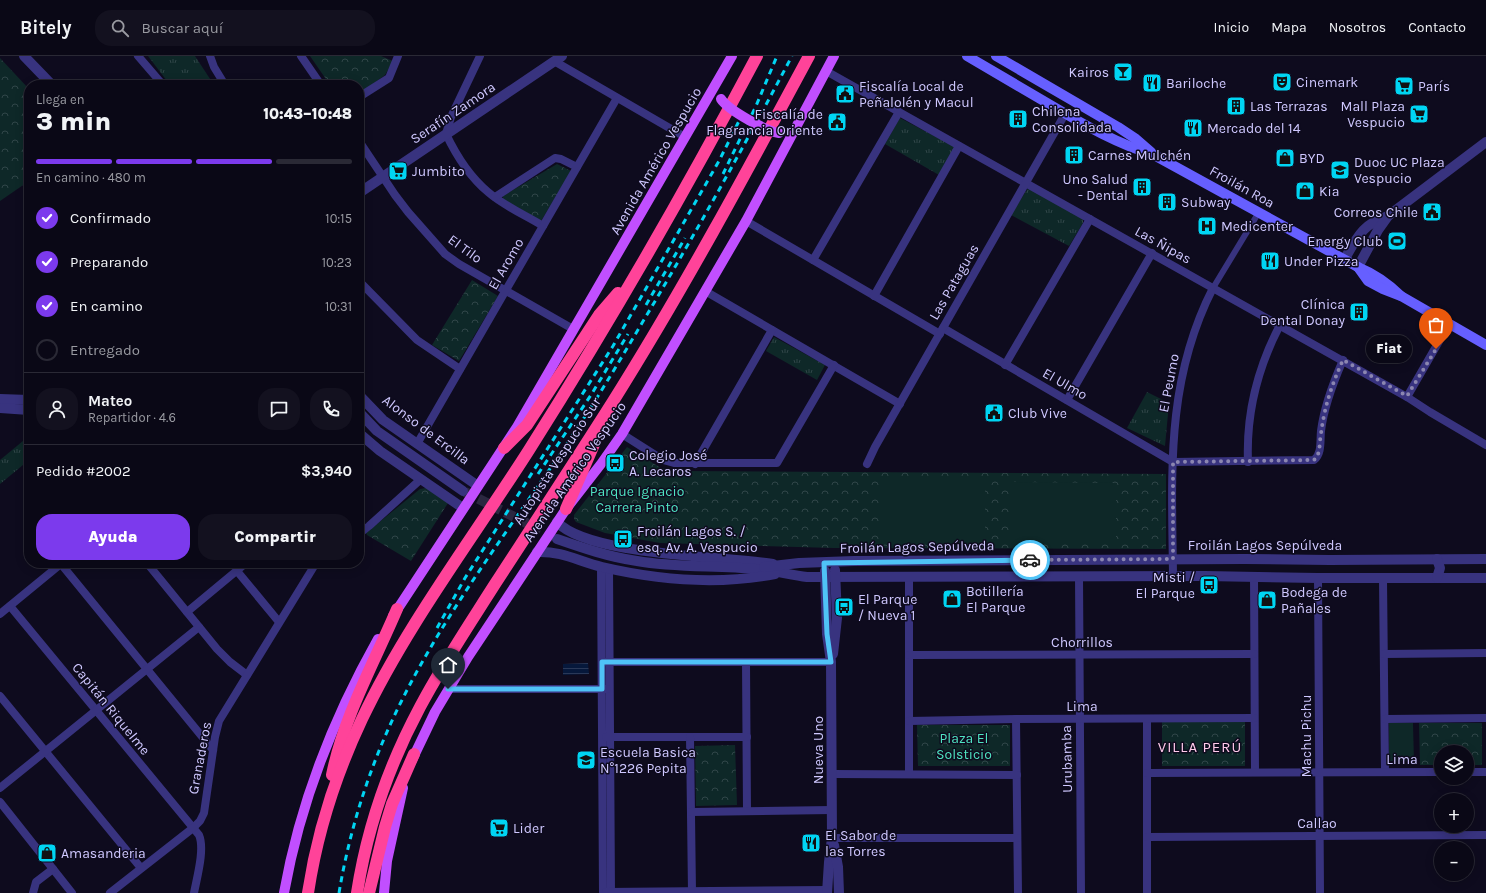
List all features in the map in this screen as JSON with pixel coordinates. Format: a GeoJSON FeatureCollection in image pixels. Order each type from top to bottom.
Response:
{"type":"FeatureCollection","features":[{"type":"Feature","properties":{"kind":"highway","name":"Autopista Vespucio Sur"},"geometry":{"type":"LineString","coordinates":[[308,893],[317,846],[327,810],[351,743],[373,697],[391,664],[427,606],[528,450],[636,275],[758,56]]}},
{"type":"Feature","properties":{"kind":"highway","name":"Autopista Vespucio Sur"},"geometry":{"type":"LineString","coordinates":[[357,893],[366,849],[379,802],[398,752],[421,705],[454,649],[613,401],[700,253],[809,56]]}},
{"type":"Feature","properties":{"kind":"highway"},"geometry":{"type":"LineString","coordinates":[[504,448],[529,421],[599,316],[636,275]]}},
{"type":"Feature","properties":{"kind":"highway"},"geometry":{"type":"LineString","coordinates":[[566,509],[613,401]]}},
{"type":"Feature","properties":{"kind":"highway"},"geometry":{"type":"LineString","coordinates":[[327,810],[330,783],[342,737],[356,700],[397,609]]}},
{"type":"Feature","properties":{"kind":"highway"},"geometry":{"type":"LineString","coordinates":[[369,893],[387,819],[398,789],[414,754]]}},
{"type":"Feature","properties":{"kind":"main road","name":"Avenida Américo Vespucio"},"geometry":{"type":"LineString","coordinates":[[284,893],[298,828],[311,785],[323,751],[354,683],[397,609],[504,448],[716,86],[732,56]]}},
{"type":"Feature","properties":{"kind":"main road","name":"Avenida Américo Vespucio"},"geometry":{"type":"LineString","coordinates":[[384,893],[387,861],[394,828],[414,754],[448,689],[557,522],[622,434],[746,221],[834,56]]}},
{"type":"Feature","properties":{"kind":"main road","name":"Froilán Roa"},"geometry":{"type":"LineString","coordinates":[[966,56],[1108,138],[1154,155],[1358,268],[1372,273],[1388,283],[1401,296],[1486,345]]}},
{"type":"Feature","properties":{"kind":"main road","name":"Froilán Roa"},"geometry":{"type":"LineString","coordinates":[[996,56],[1118,127],[1136,139],[1154,155]]}},
{"type":"Feature","properties":{"kind":"main road"},"geometry":{"type":"LineString","coordinates":[[716,86],[721,99],[729,108],[770,131],[779,133],[795,129]]}},
{"type":"Feature","properties":{"kind":"street"},"geometry":{"type":"LineString","coordinates":[[24,56],[47,80]]}},
{"type":"Feature","properties":{"kind":"street"},"geometry":{"type":"LineString","coordinates":[[138,56],[159,80]]}},
{"type":"Feature","properties":{"kind":"street"},"geometry":{"type":"LineString","coordinates":[[210,56],[214,67],[222,80]]}},
{"type":"Feature","properties":{"kind":"street"},"geometry":{"type":"LineString","coordinates":[[301,56],[318,80]]}},
{"type":"Feature","properties":{"kind":"street"},"geometry":{"type":"LineString","coordinates":[[364,94],[389,78],[398,56]]}},
{"type":"Feature","properties":{"kind":"street"},"geometry":{"type":"LineString","coordinates":[[480,56],[451,117],[446,134],[459,157],[485,189],[495,197],[543,226]]}},
{"type":"Feature","properties":{"kind":"street"},"geometry":{"type":"LineString","coordinates":[[558,59],[617,98],[685,137]]}},
{"type":"Feature","properties":{"kind":"street","name":"Serafín Zamora"},"geometry":{"type":"LineString","coordinates":[[364,190],[558,59]]}},
{"type":"Feature","properties":{"kind":"street","name":"Las Ñipas"},"geometry":{"type":"LineString","coordinates":[[826,71],[1407,396],[1430,412],[1486,445]]}},
{"type":"Feature","properties":{"kind":"street","name":"El Aromo"},"geometry":{"type":"LineString","coordinates":[[417,444],[617,98]]}},
{"type":"Feature","properties":{"kind":"street"},"geometry":{"type":"LineString","coordinates":[[813,260],[899,112]]}},
{"type":"Feature","properties":{"kind":"street","name":"Las Pataguas"},"geometry":{"type":"LineString","coordinates":[[868,464],[875,447],[1065,114]]}},
{"type":"Feature","properties":{"kind":"street"},"geometry":{"type":"LineString","coordinates":[[1344,260],[1357,237],[1372,222],[1388,216],[1486,142]]}},
{"type":"Feature","properties":{"kind":"street"},"geometry":{"type":"LineString","coordinates":[[874,296],[959,146]]}},
{"type":"Feature","properties":{"kind":"street","name":"El Tilo"},"geometry":{"type":"LineString","coordinates":[[364,148],[401,204],[445,254],[459,264],[573,329]]}},
{"type":"Feature","properties":{"kind":"street"},"geometry":{"type":"LineString","coordinates":[[495,197],[555,158],[562,159],[577,167]]}},
{"type":"Feature","properties":{"kind":"street","name":"El Peumo"},"geometry":{"type":"LineString","coordinates":[[1173,576],[1173,462],[1176,412],[1185,362],[1194,330],[1213,288],[1259,212]]}},
{"type":"Feature","properties":{"kind":"street"},"geometry":{"type":"LineString","coordinates":[[1358,268],[1378,230],[1388,216]]}},
{"type":"Feature","properties":{"kind":"street"},"geometry":{"type":"LineString","coordinates":[[1005,364],[1090,219]]}},
{"type":"Feature","properties":{"kind":"street","name":"El Ulmo"},"geometry":{"type":"LineString","coordinates":[[746,221],[874,296],[1005,364],[1173,462]]}},
{"type":"Feature","properties":{"kind":"street"},"geometry":{"type":"LineString","coordinates":[[1067,400],[1152,253]]}},
{"type":"Feature","properties":{"kind":"street"},"geometry":{"type":"LineString","coordinates":[[364,286],[416,340],[460,369]]}},
{"type":"Feature","properties":{"kind":"street"},"geometry":{"type":"LineString","coordinates":[[705,291],[900,404]]}},
{"type":"Feature","properties":{"kind":"street"},"geometry":{"type":"LineString","coordinates":[[1407,396],[1449,324]]}},
{"type":"Feature","properties":{"kind":"street"},"geometry":{"type":"LineString","coordinates":[[1248,462],[1248,428],[1252,397],[1263,360],[1280,325]]}},
{"type":"Feature","properties":{"kind":"street"},"geometry":{"type":"LineString","coordinates":[[695,464],[772,330]]}},
{"type":"Feature","properties":{"kind":"street"},"geometry":{"type":"LineString","coordinates":[[1173,462],[1310,461],[1316,458],[1319,453],[1325,408],[1343,360]]}},
{"type":"Feature","properties":{"kind":"street"},"geometry":{"type":"LineString","coordinates":[[622,434],[666,461],[674,463],[776,463],[834,365]]}},
{"type":"Feature","properties":{"kind":"street"},"geometry":{"type":"LineString","coordinates":[[0,399],[24,400]]}},
{"type":"Feature","properties":{"kind":"street","name":"Alonso de Ercilla"},"geometry":{"type":"LineString","coordinates":[[364,400],[383,420],[478,486]]}},
{"type":"Feature","properties":{"kind":"street"},"geometry":{"type":"LineString","coordinates":[[0,408],[24,410]]}},
{"type":"Feature","properties":{"kind":"street","name":"Alonso de Ercilla"},"geometry":{"type":"LineString","coordinates":[[364,417],[377,431],[463,492]]}},
{"type":"Feature","properties":{"kind":"street"},"geometry":{"type":"LineString","coordinates":[[364,437],[380,451],[463,508]]}},
{"type":"Feature","properties":{"kind":"street"},"geometry":{"type":"LineString","coordinates":[[364,530],[420,479]]}},
{"type":"Feature","properties":{"kind":"street","name":"Froilán Lagos Sepúlveda"},"geometry":{"type":"LineString","coordinates":[[557,522],[569,532],[597,541],[641,550],[749,560],[807,577],[1254,576],[1383,579],[1486,578]]}},
{"type":"Feature","properties":{"kind":"street","name":"Froilán Lagos Sepúlveda"},"geometry":{"type":"LineString","coordinates":[[557,539],[596,552],[638,562],[756,569],[781,569],[835,562],[1173,559],[1486,559]]}},
{"type":"Feature","properties":{"kind":"street","name":"Froilán Lagos Sepúlveda"},"geometry":{"type":"LineString","coordinates":[[537,552],[551,552],[605,567],[672,578],[752,579],[781,569]]}},
{"type":"Feature","properties":{"kind":"street"},"geometry":{"type":"LineString","coordinates":[[1436,578],[1440,568],[1437,559]]}},
{"type":"Feature","properties":{"kind":"street"},"geometry":{"type":"LineString","coordinates":[[1322,578],[1330,560]]}},
{"type":"Feature","properties":{"kind":"street"},"geometry":{"type":"LineString","coordinates":[[966,561],[966,577]]}},
{"type":"Feature","properties":{"kind":"street","name":"Nueva Uno"},"geometry":{"type":"LineString","coordinates":[[831,662],[837,627],[835,562]]}},
{"type":"Feature","properties":{"kind":"street","name":"Nueva Uno"},"geometry":{"type":"LineString","coordinates":[[824,563],[827,634],[831,662],[832,838],[827,892]]}},
{"type":"Feature","properties":{"kind":"street"},"geometry":{"type":"LineString","coordinates":[[605,567],[606,737],[602,893],[827,892]]}},
{"type":"Feature","properties":{"kind":"street"},"geometry":{"type":"LineString","coordinates":[[0,614],[56,568]]}},
{"type":"Feature","properties":{"kind":"street"},"geometry":{"type":"LineString","coordinates":[[64,568],[213,750]]}},
{"type":"Feature","properties":{"kind":"street"},"geometry":{"type":"LineString","coordinates":[[151,568],[224,656],[247,675]]}},
{"type":"Feature","properties":{"kind":"street"},"geometry":{"type":"LineString","coordinates":[[187,612],[240,568]]}},
{"type":"Feature","properties":{"kind":"street","name":"Granaderos"},"geometry":{"type":"LineString","coordinates":[[110,893],[200,821],[204,813],[213,750],[219,721],[313,568]]}},
{"type":"Feature","properties":{"kind":"street"},"geometry":{"type":"LineString","coordinates":[[236,571],[279,622]]}},
{"type":"Feature","properties":{"kind":"street","name":"Urubamba"},"geometry":{"type":"LineString","coordinates":[[1079,576],[1082,893]]}},
{"type":"Feature","properties":{"kind":"street"},"geometry":{"type":"LineString","coordinates":[[1254,576],[1255,772]]}},
{"type":"Feature","properties":{"kind":"street"},"geometry":{"type":"LineString","coordinates":[[909,577],[909,774]]}},
{"type":"Feature","properties":{"kind":"street","name":"Machu Pichu"},"geometry":{"type":"LineString","coordinates":[[1320,893],[1319,772],[1322,578]]}},
{"type":"Feature","properties":{"kind":"street"},"geometry":{"type":"LineString","coordinates":[[1383,579],[1385,772]]}},
{"type":"Feature","properties":{"kind":"street","name":"Capitán Riquelme"},"geometry":{"type":"LineString","coordinates":[[10,606],[199,835],[202,844],[194,893]]}},
{"type":"Feature","properties":{"kind":"street"},"geometry":{"type":"LineString","coordinates":[[0,788],[200,627]]}},
{"type":"Feature","properties":{"kind":"street"},"geometry":{"type":"LineString","coordinates":[[1384,654],[1486,653]]}},
{"type":"Feature","properties":{"kind":"street","name":"Chorrillos"},"geometry":{"type":"LineString","coordinates":[[909,655],[1254,654]]}},
{"type":"Feature","properties":{"kind":"street"},"geometry":{"type":"LineString","coordinates":[[606,662],[831,662]]}},
{"type":"Feature","properties":{"kind":"street"},"geometry":{"type":"LineString","coordinates":[[746,662],[747,811]]}},
{"type":"Feature","properties":{"kind":"street"},"geometry":{"type":"LineString","coordinates":[[448,689],[606,689]]}},
{"type":"Feature","properties":{"kind":"street"},"geometry":{"type":"LineString","coordinates":[[0,696],[141,868]]}},
{"type":"Feature","properties":{"kind":"street","name":"Lima"},"geometry":{"type":"LineString","coordinates":[[909,721],[1254,718]]}},
{"type":"Feature","properties":{"kind":"street"},"geometry":{"type":"LineString","coordinates":[[1385,719],[1486,718]]}},
{"type":"Feature","properties":{"kind":"street"},"geometry":{"type":"LineString","coordinates":[[1016,719],[1018,893]]}},
{"type":"Feature","properties":{"kind":"street"},"geometry":{"type":"LineString","coordinates":[[1147,719],[1147,893]]}},
{"type":"Feature","properties":{"kind":"street"},"geometry":{"type":"LineString","coordinates":[[606,737],[747,736]]}},
{"type":"Feature","properties":{"kind":"street"},"geometry":{"type":"LineString","coordinates":[[606,737],[611,893]]}},
{"type":"Feature","properties":{"kind":"street"},"geometry":{"type":"LineString","coordinates":[[690,737],[692,892]]}},
{"type":"Feature","properties":{"kind":"street","name":"Lima"},"geometry":{"type":"LineString","coordinates":[[1147,773],[1434,772]]}},
{"type":"Feature","properties":{"kind":"street"},"geometry":{"type":"LineString","coordinates":[[1474,772],[1486,772]]}},
{"type":"Feature","properties":{"kind":"street"},"geometry":{"type":"LineString","coordinates":[[832,774],[1017,775]]}},
{"type":"Feature","properties":{"kind":"street"},"geometry":{"type":"LineString","coordinates":[[0,802],[72,893]]}},
{"type":"Feature","properties":{"kind":"street"},"geometry":{"type":"LineString","coordinates":[[691,812],[832,810]]}},
{"type":"Feature","properties":{"kind":"street","name":"Callao"},"geometry":{"type":"LineString","coordinates":[[1147,837],[1486,835]]}},
{"type":"Feature","properties":{"kind":"street"},"geometry":{"type":"LineString","coordinates":[[832,838],[1017,838]]}},
{"type":"Feature","properties":{"kind":"street","name":"Nueva Uno"},"geometry":{"type":"LineString","coordinates":[[832,838],[838,867],[839,893]]}},
{"type":"Feature","properties":{"kind":"street"},"geometry":{"type":"LineString","coordinates":[[33,893],[36,882],[53,869]]}},
{"type":"Feature","properties":{"kind":"green space"},"geometry":{"type":"Polygon","coordinates":[[[148,56],[195,56],[211,80],[166,80],[148,56]]]}},
{"type":"Feature","properties":{"kind":"green space"},"geometry":{"type":"Polygon","coordinates":[[[310,56],[381,56],[393,61],[385,75],[364,90],[364,80],[327,80],[310,56]]]}},
{"type":"Feature","properties":{"kind":"green space"},"geometry":{"type":"Polygon","coordinates":[[[0,58],[24,84],[24,184],[0,201],[0,58]]]}},
{"type":"Feature","properties":{"kind":"green space"},"geometry":{"type":"Polygon","coordinates":[[[900,118],[955,147],[939,175],[885,144],[900,118]]]}},
{"type":"Feature","properties":{"kind":"green space"},"geometry":{"type":"Polygon","coordinates":[[[557,164],[571,171],[541,221],[503,199],[503,196],[557,164]]]}},
{"type":"Feature","properties":{"kind":"green space"},"geometry":{"type":"Polygon","coordinates":[[[1028,188],[1083,219],[1083,223],[1069,246],[1011,215],[1028,188]]]}},
{"type":"Feature","properties":{"kind":"green space"},"geometry":{"type":"Polygon","coordinates":[[[472,280],[498,296],[459,361],[432,345],[472,280]]]}},
{"type":"Feature","properties":{"kind":"green space"},"geometry":{"type":"Polygon","coordinates":[[[774,337],[825,365],[817,380],[766,351],[774,337]]]}},
{"type":"Feature","properties":{"kind":"green space"},"geometry":{"type":"Polygon","coordinates":[[[1147,392],[1169,403],[1165,446],[1127,428],[1147,392]]]}},
{"type":"Feature","properties":{"kind":"green space"},"geometry":{"type":"Polygon","coordinates":[[[24,440],[24,464],[0,484],[0,460],[24,440]]]}},
{"type":"Feature","properties":{"kind":"green space","name":"Parque Ignacio Carrera Pinto"},"geometry":{"type":"Polygon","coordinates":[[[627,447],[661,468],[676,471],[1166,474],[1166,549],[834,548],[660,543],[605,533],[576,522],[574,515],[627,447]]]}},
{"type":"Feature","properties":{"kind":"green space"},"geometry":{"type":"Polygon","coordinates":[[[879,481],[985,481],[985,542],[879,542],[879,481]]]}},
{"type":"Feature","properties":{"kind":"green space"},"geometry":{"type":"Polygon","coordinates":[[[1010,482],[1116,483],[1116,543],[1010,543],[1010,482]]]}},
{"type":"Feature","properties":{"kind":"green space"},"geometry":{"type":"Polygon","coordinates":[[[426,488],[448,503],[411,561],[367,535],[366,533],[420,489],[426,488]]]}},
{"type":"Feature","properties":{"kind":"green space"},"geometry":{"type":"Polygon","coordinates":[[[1162,722],[1245,722],[1245,766],[1162,766],[1162,722]]]}},
{"type":"Feature","properties":{"kind":"green space"},"geometry":{"type":"Polygon","coordinates":[[[1389,723],[1413,723],[1414,761],[1389,761],[1389,723]]]}},
{"type":"Feature","properties":{"kind":"green space"},"geometry":{"type":"Polygon","coordinates":[[[1419,723],[1482,723],[1482,765],[1474,765],[1474,745],[1434,745],[1434,765],[1420,765],[1419,723]]]}},
{"type":"Feature","properties":{"kind":"green space","name":"Plaza El Solsticio"},"geometry":{"type":"Polygon","coordinates":[[[917,725],[1010,725],[1010,766],[918,766],[917,725]]]}},
{"type":"Feature","properties":{"kind":"green space"},"geometry":{"type":"Polygon","coordinates":[[[735,745],[737,805],[696,806],[695,746],[735,745]]]}},
{"type":"Feature","properties":{"kind":"water"},"geometry":{"type":"Polygon","coordinates":[[[588,663],[589,674],[563,675],[563,664],[588,663]]]}},
{"type":"Feature","properties":{"kind":"tunnel"},"geometry":{"type":"LineString","coordinates":[[465,492],[556,538]]}},
{"type":"Feature","properties":{"kind":"railway"},"geometry":{"type":"LineString","coordinates":[[723,174],[756,106],[777,56]]}},
{"type":"Feature","properties":{"kind":"railway"},"geometry":{"type":"LineString","coordinates":[[339,893],[349,844],[371,771],[390,725],[420,666],[485,562],[555,461],[606,383],[741,151],[792,56]]}},
{"type":"Feature","properties":{"kind":"railway"},"geometry":{"type":"LineString","coordinates":[[437,628],[465,578],[613,346],[719,161],[745,109]]}},
{"type":"Feature","properties":{"kind":"railway"},"geometry":{"type":"LineString","coordinates":[[646,305],[685,238]]}},
{"type":"Feature","properties":{"kind":"railway"},"geometry":{"type":"LineString","coordinates":[[538,474],[591,395],[628,334]]}},
{"type":"Feature","properties":{"kind":"way so far"},"geometry":{"type":"LineString","coordinates":[[1030,560],[1173,559],[1173,462],[1314,460],[1319,453],[1319,443],[1325,408],[1343,360],[1407,396],[1436,349]]}},
{"type":"Feature","properties":{"kind":"place","name":"Kairos"},"geometry":{"type":"Point","coordinates":[1123,72]}},
{"type":"Feature","properties":{"kind":"place","name":"Cinemark"},"geometry":{"type":"Point","coordinates":[1282,82]}},
{"type":"Feature","properties":{"kind":"place","name":"Bariloche"},"geometry":{"type":"Point","coordinates":[1152,83]}},
{"type":"Feature","properties":{"kind":"place","name":"París"},"geometry":{"type":"Point","coordinates":[1404,86]}},
{"type":"Feature","properties":{"kind":"place","name":"Fiscalía Local de Peñalolén y Macul"},"geometry":{"type":"Point","coordinates":[845,94]}},
{"type":"Feature","properties":{"kind":"place","name":"Las Terrazas"},"geometry":{"type":"Point","coordinates":[1236,106]}},
{"type":"Feature","properties":{"kind":"place","name":"Mall Plaza Vespucio"},"geometry":{"type":"Point","coordinates":[1419,114]}},
{"type":"Feature","properties":{"kind":"place","name":"Chilena Consolidada"},"geometry":{"type":"Point","coordinates":[1018,119]}},
{"type":"Feature","properties":{"kind":"place","name":"Fiscalía de Flagrancia Oriente"},"geometry":{"type":"Point","coordinates":[837,122]}},
{"type":"Feature","properties":{"kind":"place","name":"Mercado del 14"},"geometry":{"type":"Point","coordinates":[1193,128]}},
{"type":"Feature","properties":{"kind":"place","name":"Carnes Mulchén"},"geometry":{"type":"Point","coordinates":[1074,155]}},
{"type":"Feature","properties":{"kind":"place","name":"BYD"},"geometry":{"type":"Point","coordinates":[1285,158]}},
{"type":"Feature","properties":{"kind":"place","name":"Duoc UC Plaza Vespucio"},"geometry":{"type":"Point","coordinates":[1340,170]}},
{"type":"Feature","properties":{"kind":"place","name":"Jumbito"},"geometry":{"type":"Point","coordinates":[398,171]}},
{"type":"Feature","properties":{"kind":"place","name":"Uno Salud - Dental"},"geometry":{"type":"Point","coordinates":[1142,187]}},
{"type":"Feature","properties":{"kind":"place","name":"Kia"},"geometry":{"type":"Point","coordinates":[1305,191]}},
{"type":"Feature","properties":{"kind":"place","name":"Subway"},"geometry":{"type":"Point","coordinates":[1167,202]}},
{"type":"Feature","properties":{"kind":"place","name":"Correos Chile"},"geometry":{"type":"Point","coordinates":[1432,212]}},
{"type":"Feature","properties":{"kind":"place","name":"Medicenter"},"geometry":{"type":"Point","coordinates":[1207,226]}},
{"type":"Feature","properties":{"kind":"place","name":"Energy Club"},"geometry":{"type":"Point","coordinates":[1397,241]}},
{"type":"Feature","properties":{"kind":"place","name":"Under Pizza"},"geometry":{"type":"Point","coordinates":[1270,261]}},
{"type":"Feature","properties":{"kind":"place","name":"Clínica Dental Donay"},"geometry":{"type":"Point","coordinates":[1359,312]}},
{"type":"Feature","properties":{"kind":"place","name":"Fiat"},"geometry":{"type":"Point","coordinates":[1436,349]}},
{"type":"Feature","properties":{"kind":"place","name":"Club Vive"},"geometry":{"type":"Point","coordinates":[994,413]}},
{"type":"Feature","properties":{"kind":"place","name":"Colegio José A. Lecaros"},"geometry":{"type":"Point","coordinates":[615,463]}},
{"type":"Feature","properties":{"kind":"place","name":"Froilán Lagos S. / esq. Av. A. Vespucio"},"geometry":{"type":"Point","coordinates":[623,539]}},
{"type":"Feature","properties":{"kind":"place","name":"Misti / El Parque"},"geometry":{"type":"Point","coordinates":[1209,585]}},
{"type":"Feature","properties":{"kind":"place","name":"Botillería El Parque"},"geometry":{"type":"Point","coordinates":[952,599]}},
{"type":"Feature","properties":{"kind":"place","name":"Bodega de Pañales"},"geometry":{"type":"Point","coordinates":[1267,600]}},
{"type":"Feature","properties":{"kind":"place","name":"El Parque / Nueva 1"},"geometry":{"type":"Point","coordinates":[844,607]}},
{"type":"Feature","properties":{"kind":"place","name":"Escuela Basica N°1226 Pepita"},"geometry":{"type":"Point","coordinates":[586,760]}},
{"type":"Feature","properties":{"kind":"place","name":"Lider"},"geometry":{"type":"Point","coordinates":[499,828]}},
{"type":"Feature","properties":{"kind":"place","name":"El Sabor de las Torres"},"geometry":{"type":"Point","coordinates":[811,843]}},
{"type":"Feature","properties":{"kind":"place","name":"Amasanderia"},"geometry":{"type":"Point","coordinates":[47,853]}},
{"type":"Feature","properties":{"kind":"district","name":"VILLA PERÚ"},"geometry":{"type":"Point","coordinates":[1200,747]}},
{"type":"Feature","properties":{"kind":"route"},"geometry":{"type":"LineString","coordinates":[[448,689],[602,689],[602,662],[831,662],[827,634],[824,563],[854,561],[1030,560]]}}]}
